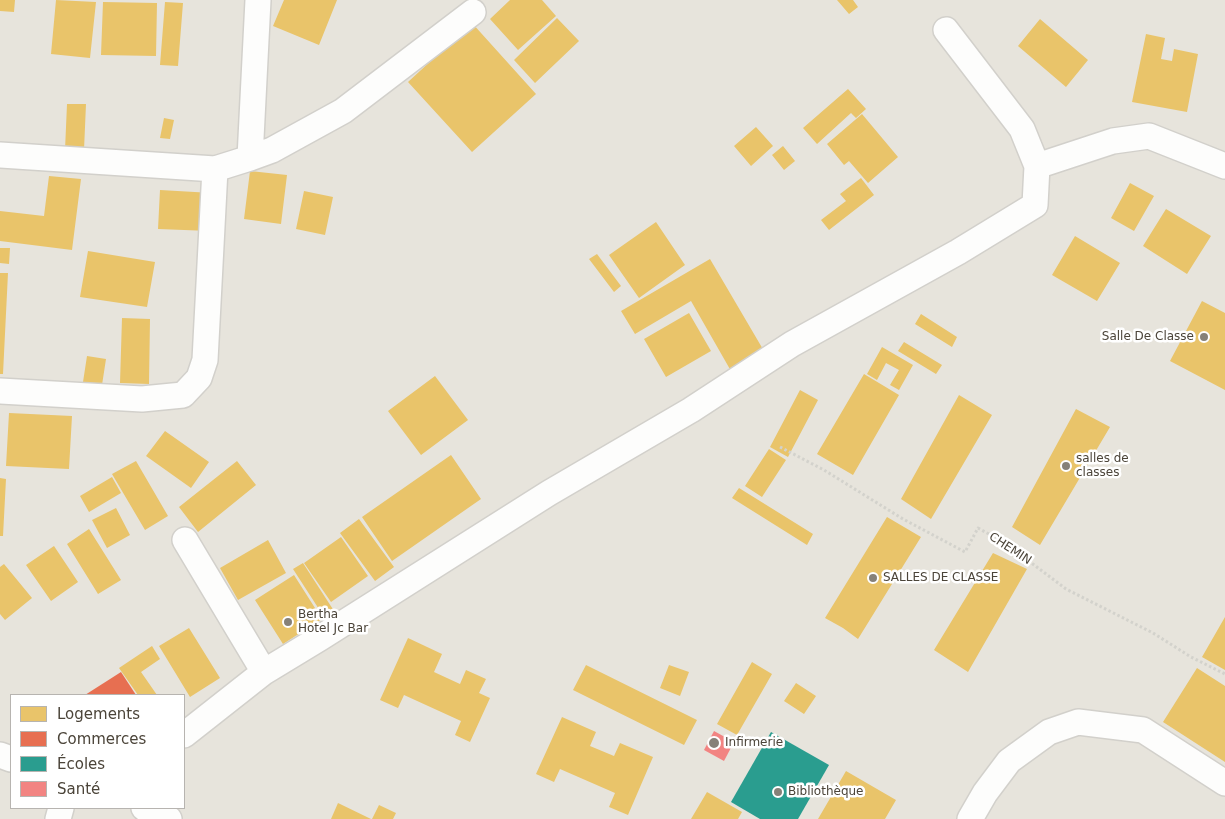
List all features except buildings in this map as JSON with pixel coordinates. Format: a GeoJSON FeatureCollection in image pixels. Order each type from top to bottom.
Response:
{"type":"FeatureCollection","features":[{"type":"Feature","properties":{"kind":"street"},"geometry":{"type":"LineString","coordinates":[[250,158],[258,0]]}},
{"type":"Feature","properties":{"kind":"street"},"geometry":{"type":"LineString","coordinates":[[0,155],[215,169],[272,150],[343,111],[473,12]]}},
{"type":"Feature","properties":{"kind":"street"},"geometry":{"type":"LineString","coordinates":[[185,734],[264,672],[549,493],[691,410],[792,344],[958,252],[1035,205],[1037,166],[1022,129],[946,30]]}},
{"type":"Feature","properties":{"kind":"street"},"geometry":{"type":"LineString","coordinates":[[1037,166],[1114,141],[1149,136],[1225,166]]}},
{"type":"Feature","properties":{"kind":"street"},"geometry":{"type":"LineString","coordinates":[[0,391],[142,399],[183,395],[194,384],[199,378],[205,360],[215,169]]}},
{"type":"Feature","properties":{"kind":"street"},"geometry":{"type":"LineString","coordinates":[[185,540],[264,672]]}},
{"type":"Feature","properties":{"kind":"street"},"geometry":{"type":"LineString","coordinates":[[970,819],[985,793],[1009,761],[1049,732],[1078,722],[1143,730],[1225,783]]}},
{"type":"Feature","properties":{"kind":"street"},"geometry":{"type":"LineString","coordinates":[[146,809],[169,819]]}},
{"type":"Feature","properties":{"kind":"path","name":"CHEMIN"},"geometry":{"type":"LineString","coordinates":[[780,446],[824,470],[902,519],[965,552],[978,528],[1005,543],[1066,589],[1153,633],[1191,657],[1225,674]]}},
{"type":"Feature","properties":{"kind":"shaded area"},"geometry":{"type":"Polygon","coordinates":[[[0,0],[1225,0],[1225,819],[0,819],[0,0]]]}},
{"type":"Feature","properties":{"kind":"place","name":"Salle De Classe"},"geometry":{"type":"Point","coordinates":[1204,337]}},
{"type":"Feature","properties":{"kind":"place","name":"salles de classes"},"geometry":{"type":"Point","coordinates":[1066,466]}},
{"type":"Feature","properties":{"kind":"place","name":"SALLES DE CLASSE"},"geometry":{"type":"Point","coordinates":[873,578]}},
{"type":"Feature","properties":{"kind":"place","name":"Bertha Hotel Jc Bar"},"geometry":{"type":"Point","coordinates":[288,622]}},
{"type":"Feature","properties":{"kind":"place","name":"Infirmerie"},"geometry":{"type":"Point","coordinates":[714,743]}},
{"type":"Feature","properties":{"kind":"place","name":"Bibliothèque"},"geometry":{"type":"Point","coordinates":[778,792]}}]}
